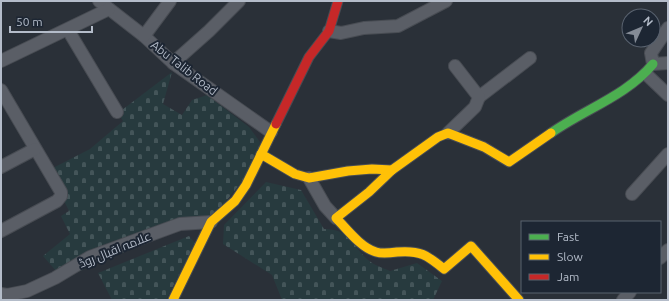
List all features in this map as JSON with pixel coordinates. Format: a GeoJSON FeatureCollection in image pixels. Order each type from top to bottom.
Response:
{"type":"FeatureCollection","features":[{"type":"Feature","properties":{"kind":"street"},"geometry":{"type":"LineString","coordinates":[[144,36],[170,1]]}},
{"type":"Feature","properties":{"kind":"street"},"geometry":{"type":"LineString","coordinates":[[173,63],[209,31],[239,1]]}},
{"type":"Feature","properties":{"kind":"street"},"geometry":{"type":"LineString","coordinates":[[173,300],[211,222],[235,201],[246,185],[309,57],[329,31],[338,1]]}},
{"type":"Feature","properties":{"kind":"street"},"geometry":{"type":"LineString","coordinates":[[329,31],[341,33],[364,28],[398,26],[446,1]]}},
{"type":"Feature","properties":{"kind":"street"},"geometry":{"type":"LineString","coordinates":[[1,62],[68,30],[104,5]]}},
{"type":"Feature","properties":{"kind":"street","name":"Abu Talib Road"},"geometry":{"type":"LineString","coordinates":[[104,5],[144,36],[173,63],[271,132]]}},
{"type":"Feature","properties":{"kind":"street"},"geometry":{"type":"LineString","coordinates":[[668,28],[651,53],[649,69],[668,95]]}},
{"type":"Feature","properties":{"kind":"street"},"geometry":{"type":"LineString","coordinates":[[68,30],[117,112]]}},
{"type":"Feature","properties":{"kind":"street"},"geometry":{"type":"LineString","coordinates":[[336,218],[369,192],[392,170],[438,137],[448,133],[475,108],[479,97],[530,58]]}},
{"type":"Feature","properties":{"kind":"street"},"geometry":{"type":"LineString","coordinates":[[448,133],[484,147],[509,162],[570,119],[627,90],[649,69],[668,63]]}},
{"type":"Feature","properties":{"kind":"street"},"geometry":{"type":"LineString","coordinates":[[455,66],[479,97]]}},
{"type":"Feature","properties":{"kind":"street"},"geometry":{"type":"LineString","coordinates":[[1,90],[62,192],[57,201],[1,231]]}},
{"type":"Feature","properties":{"kind":"street"},"geometry":{"type":"LineString","coordinates":[[1,167],[35,148]]}},
{"type":"Feature","properties":{"kind":"street"},"geometry":{"type":"LineString","coordinates":[[261,154],[295,174],[310,178],[348,171],[372,169],[392,170]]}},
{"type":"Feature","properties":{"kind":"street"},"geometry":{"type":"LineString","coordinates":[[632,194],[668,154]]}},
{"type":"Feature","properties":{"kind":"street"},"geometry":{"type":"LineString","coordinates":[[310,178],[325,206],[351,234],[375,251],[393,254],[410,251],[424,254],[444,269],[471,246],[519,300]]}},
{"type":"Feature","properties":{"kind":"street","name":"علامہ اقبال روڈ"},"geometry":{"type":"LineString","coordinates":[[1,294],[26,296],[90,257],[180,224],[211,222]]}},
{"type":"Feature","properties":{"kind":"green space"},"geometry":{"type":"Polygon","coordinates":[[[172,72],[163,104],[182,115],[192,100],[207,95],[249,127],[260,142],[256,164],[214,216],[102,261],[63,279],[43,256],[70,234],[61,216],[69,211],[49,170],[90,149],[123,121],[118,113],[172,72]]]}},
{"type":"Feature","properties":{"kind":"green space"},"geometry":{"type":"Polygon","coordinates":[[[266,182],[301,190],[324,229],[340,232],[345,235],[368,260],[373,263],[390,271],[417,263],[442,281],[433,300],[282,300],[272,275],[223,244],[224,225],[266,182]]]}},
{"type":"Feature","properties":{"kind":"green space"},"geometry":{"type":"Polygon","coordinates":[[[189,236],[195,243],[166,300],[112,300],[98,273],[189,236]]]}},
{"type":"Feature","properties":{"kind":"traffic: fast"},"geometry":{"type":"LineString","coordinates":[[551,133],[564,124],[618,94],[653,64]]}},
{"type":"Feature","properties":{"kind":"traffic: slow"},"geometry":{"type":"LineString","coordinates":[[173,300],[211,222],[235,201],[246,185],[276,124]]}},
{"type":"Feature","properties":{"kind":"traffic: slow"},"geometry":{"type":"LineString","coordinates":[[261,154],[295,174],[309,178],[348,171],[372,169],[392,170],[438,137],[448,133],[484,147],[509,162],[551,133]]}},
{"type":"Feature","properties":{"kind":"traffic: slow"},"geometry":{"type":"LineString","coordinates":[[392,170],[369,192],[336,218],[354,237],[370,250],[376,252],[412,252],[423,254],[444,269],[471,246],[519,300]]}},
{"type":"Feature","properties":{"kind":"traffic: jam"},"geometry":{"type":"LineString","coordinates":[[276,124],[309,57],[329,31],[338,1]]}}]}
